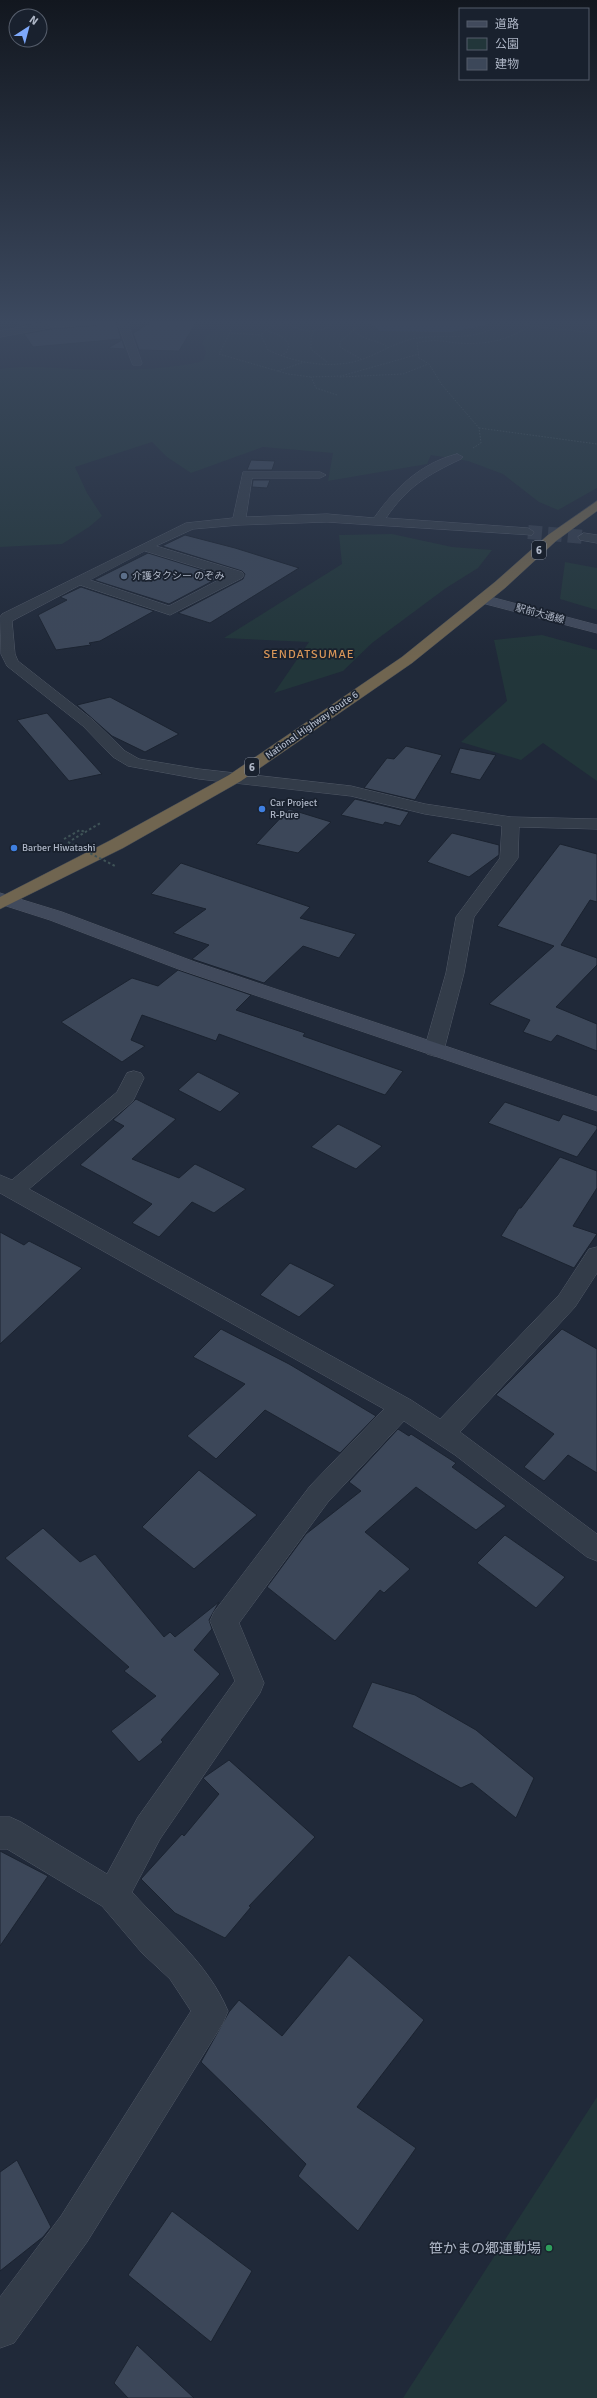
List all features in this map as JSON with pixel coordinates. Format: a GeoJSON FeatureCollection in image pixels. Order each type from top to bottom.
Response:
{"type":"FeatureCollection","features":[{"type":"Feature","properties":{"kind":"highway","name":"National Highway Route 6"},"geometry":{"type":"LineString","coordinates":[[2,901],[117,844],[235,778],[407,660],[483,599],[552,538],[597,505]]}},
{"type":"Feature","properties":{"kind":"street"},"geometry":{"type":"LineString","coordinates":[[378,521],[398,492],[422,472],[457,457]]}},
{"type":"Feature","properties":{"kind":"street"},"geometry":{"type":"LineString","coordinates":[[239,521],[247,474],[320,475]]}},
{"type":"Feature","properties":{"kind":"street"},"geometry":{"type":"LineString","coordinates":[[528,532],[327,518],[239,521],[190,526],[144,547],[7,617],[5,621],[8,654],[12,663],[88,723],[119,754],[134,763],[235,778],[351,791],[425,809],[511,822],[597,824]]}},
{"type":"Feature","properties":{"kind":"street"},"geometry":{"type":"LineString","coordinates":[[584,537],[597,539]]}},
{"type":"Feature","properties":{"kind":"street"},"geometry":{"type":"LineString","coordinates":[[78,580],[170,611],[237,575],[144,547]]}},
{"type":"Feature","properties":{"kind":"street","name":"駅前大通線"},"geometry":{"type":"LineString","coordinates":[[483,599],[597,629]]}},
{"type":"Feature","properties":{"kind":"street"},"geometry":{"type":"LineString","coordinates":[[434,1050],[455,973],[465,917],[508,858],[511,822]]}},
{"type":"Feature","properties":{"kind":"street"},"geometry":{"type":"LineString","coordinates":[[2,901],[56,916],[188,966],[597,1104]]}},
{"type":"Feature","properties":{"kind":"street"},"geometry":{"type":"LineString","coordinates":[[134,1078],[126,1096],[7,1186],[402,1407],[442,1434],[597,1549]]}},
{"type":"Feature","properties":{"kind":"street"},"geometry":{"type":"LineString","coordinates":[[442,1434],[567,1301],[597,1255]]}},
{"type":"Feature","properties":{"kind":"street"},"geometry":{"type":"LineString","coordinates":[[113,1895],[149,1828],[250,1683],[224,1621],[319,1494],[402,1407]]}},
{"type":"Feature","properties":{"kind":"street"},"geometry":{"type":"LineString","coordinates":[[0,1833],[10,1833],[113,1895],[154,1941],[182,1967],[211,2011],[74,2229],[0,2330]]}},
{"type":"Feature","properties":{"kind":"path"},"geometry":{"type":"LineString","coordinates":[[457,457],[481,443],[480,433]]}},
{"type":"Feature","properties":{"kind":"path"},"geometry":{"type":"LineString","coordinates":[[515,433],[597,444]]}},
{"type":"Feature","properties":{"kind":"path"},"geometry":{"type":"LineString","coordinates":[[102,822],[68,842],[115,866]]}},
{"type":"Feature","properties":{"kind":"path"},"geometry":{"type":"LineString","coordinates":[[64,839],[80,830],[85,832]]}},
{"type":"Feature","properties":{"kind":"green space"},"geometry":{"type":"Polygon","coordinates":[[[0,433],[597,433],[597,488],[558,510],[539,502],[503,474],[468,461],[431,455],[427,464],[328,481],[333,453],[263,447],[191,473],[167,457],[152,442],[75,467],[87,493],[102,516],[89,527],[62,544],[0,547],[0,433]]]}},
{"type":"Feature","properties":{"kind":"green space"},"geometry":{"type":"Polygon","coordinates":[[[392,534],[452,547],[492,550],[478,568],[446,588],[372,643],[343,671],[274,693],[309,642],[224,638],[342,564],[339,535],[392,534]]]}},
{"type":"Feature","properties":{"kind":"green space"},"geometry":{"type":"Polygon","coordinates":[[[565,562],[597,568],[597,610],[560,599],[565,562]]]}},
{"type":"Feature","properties":{"kind":"green space"},"geometry":{"type":"Polygon","coordinates":[[[542,635],[597,650],[597,781],[543,743],[521,760],[461,742],[507,701],[494,640],[542,635]]]}},
{"type":"Feature","properties":{"kind":"green space","name":"笹かまの郷運動場"},"geometry":{"type":"Polygon","coordinates":[[[597,2097],[597,2398],[403,2398],[597,2097]]]}},
{"type":"Feature","properties":{"kind":"building"},"geometry":{"type":"Polygon","coordinates":[[[251,460],[275,461],[272,470],[247,470],[251,460]]]}},
{"type":"Feature","properties":{"kind":"building"},"geometry":{"type":"Polygon","coordinates":[[[253,480],[270,480],[267,488],[252,487],[253,480]]]}},
{"type":"Feature","properties":{"kind":"building"},"geometry":{"type":"Polygon","coordinates":[[[185,535],[235,548],[299,568],[210,623],[178,613],[243,579],[245,574],[242,571],[162,546],[185,535]]]}},
{"type":"Feature","properties":{"kind":"building"},"geometry":{"type":"Polygon","coordinates":[[[148,553],[222,576],[169,604],[94,580],[148,553]]]}},
{"type":"Feature","properties":{"kind":"building"},"geometry":{"type":"Polygon","coordinates":[[[81,587],[154,611],[100,641],[89,643],[91,645],[56,650],[38,615],[67,600],[60,597],[81,587]]]}},
{"type":"Feature","properties":{"kind":"building"},"geometry":{"type":"Polygon","coordinates":[[[110,697],[179,734],[145,752],[112,736],[77,705],[110,697]]]}},
{"type":"Feature","properties":{"kind":"building"},"geometry":{"type":"Polygon","coordinates":[[[47,713],[102,774],[69,781],[17,720],[47,713]]]}},
{"type":"Feature","properties":{"kind":"building"},"geometry":{"type":"Polygon","coordinates":[[[406,746],[442,755],[415,800],[364,788],[387,758],[394,759],[406,746]]]}},
{"type":"Feature","properties":{"kind":"building"},"geometry":{"type":"Polygon","coordinates":[[[460,748],[496,755],[480,780],[450,773],[460,748]]]}},
{"type":"Feature","properties":{"kind":"building"},"geometry":{"type":"Polygon","coordinates":[[[355,799],[409,812],[400,826],[385,822],[383,825],[341,815],[355,799]]]}},
{"type":"Feature","properties":{"kind":"building"},"geometry":{"type":"Polygon","coordinates":[[[289,809],[331,822],[298,853],[256,844],[289,809]]]}},
{"type":"Feature","properties":{"kind":"building"},"geometry":{"type":"Polygon","coordinates":[[[452,833],[499,845],[499,855],[469,877],[427,862],[452,833]]]}},
{"type":"Feature","properties":{"kind":"building"},"geometry":{"type":"Polygon","coordinates":[[[560,844],[597,854],[597,902],[590,900],[561,945],[597,958],[597,965],[556,1007],[597,1024],[597,1051],[557,1035],[551,1042],[523,1032],[530,1020],[489,1004],[554,946],[497,926],[560,844]]]}},
{"type":"Feature","properties":{"kind":"building"},"geometry":{"type":"Polygon","coordinates":[[[181,863],[310,907],[300,918],[356,934],[339,958],[303,946],[264,983],[192,959],[209,945],[173,933],[206,909],[151,894],[181,863]]]}},
{"type":"Feature","properties":{"kind":"building"},"geometry":{"type":"Polygon","coordinates":[[[178,970],[251,995],[236,1010],[305,1033],[303,1036],[403,1071],[385,1095],[219,1034],[216,1041],[142,1015],[131,1040],[145,1046],[122,1062],[61,1022],[132,978],[158,986],[178,970]]]}},
{"type":"Feature","properties":{"kind":"building"},"geometry":{"type":"Polygon","coordinates":[[[198,1072],[240,1093],[220,1112],[178,1090],[198,1072]]]}},
{"type":"Feature","properties":{"kind":"building"},"geometry":{"type":"Polygon","coordinates":[[[136,1099],[176,1119],[132,1159],[179,1178],[195,1164],[246,1189],[214,1213],[192,1202],[159,1237],[132,1223],[152,1204],[80,1165],[124,1126],[113,1120],[136,1099]]]}},
{"type":"Feature","properties":{"kind":"building"},"geometry":{"type":"Polygon","coordinates":[[[505,1102],[559,1121],[563,1114],[597,1126],[597,1129],[577,1157],[488,1123],[505,1102]]]}},
{"type":"Feature","properties":{"kind":"building"},"geometry":{"type":"Polygon","coordinates":[[[338,1124],[382,1146],[356,1169],[311,1147],[338,1124]]]}},
{"type":"Feature","properties":{"kind":"building"},"geometry":{"type":"Polygon","coordinates":[[[560,1157],[597,1171],[597,1188],[573,1226],[597,1234],[574,1268],[501,1236],[519,1208],[521,1208],[560,1157]]]}},
{"type":"Feature","properties":{"kind":"building"},"geometry":{"type":"Polygon","coordinates":[[[0,1232],[24,1245],[29,1241],[82,1268],[0,1344],[0,1232]]]}},
{"type":"Feature","properties":{"kind":"building"},"geometry":{"type":"Polygon","coordinates":[[[290,1263],[335,1285],[299,1317],[260,1295],[290,1263]]]}},
{"type":"Feature","properties":{"kind":"building"},"geometry":{"type":"Polygon","coordinates":[[[221,1329],[289,1364],[376,1416],[340,1453],[265,1410],[216,1459],[187,1436],[245,1384],[193,1357],[221,1329]]]}},
{"type":"Feature","properties":{"kind":"building"},"geometry":{"type":"Polygon","coordinates":[[[562,1329],[597,1349],[597,1473],[568,1455],[544,1481],[524,1467],[554,1434],[496,1395],[562,1329]]]}},
{"type":"Feature","properties":{"kind":"building"},"geometry":{"type":"Polygon","coordinates":[[[398,1429],[409,1436],[411,1434],[456,1463],[452,1467],[506,1506],[476,1530],[416,1487],[365,1532],[410,1569],[384,1593],[380,1590],[335,1641],[267,1587],[306,1534],[361,1491],[349,1482],[398,1429]]]}},
{"type":"Feature","properties":{"kind":"building"},"geometry":{"type":"Polygon","coordinates":[[[199,1470],[257,1515],[194,1569],[142,1527],[199,1470]]]}},
{"type":"Feature","properties":{"kind":"building"},"geometry":{"type":"Polygon","coordinates":[[[43,1528],[80,1562],[95,1554],[164,1637],[170,1632],[175,1637],[219,1602],[209,1620],[212,1629],[194,1650],[220,1674],[161,1740],[163,1742],[139,1762],[111,1731],[156,1696],[124,1671],[129,1667],[5,1558],[43,1528]]]}},
{"type":"Feature","properties":{"kind":"building"},"geometry":{"type":"Polygon","coordinates":[[[505,1535],[565,1577],[536,1608],[477,1563],[505,1535]]]}},
{"type":"Feature","properties":{"kind":"building"},"geometry":{"type":"Polygon","coordinates":[[[372,1682],[415,1695],[476,1730],[534,1778],[516,1818],[472,1783],[461,1788],[352,1727],[372,1682]]]}},
{"type":"Feature","properties":{"kind":"building"},"geometry":{"type":"Polygon","coordinates":[[[229,1760],[315,1837],[249,1906],[251,1907],[225,1938],[175,1913],[141,1879],[182,1834],[184,1836],[219,1794],[203,1778],[229,1760]]]}},
{"type":"Feature","properties":{"kind":"building"},"geometry":{"type":"Polygon","coordinates":[[[0,1851],[48,1876],[0,1946],[0,1851]]]}},
{"type":"Feature","properties":{"kind":"building"},"geometry":{"type":"Polygon","coordinates":[[[349,1955],[424,2020],[357,2107],[416,2148],[358,2231],[298,2176],[306,2164],[201,2062],[229,2012],[239,2000],[282,2036],[349,1955]]]}},
{"type":"Feature","properties":{"kind":"building"},"geometry":{"type":"Polygon","coordinates":[[[17,2160],[51,2227],[43,2237],[0,2271],[0,2172],[17,2160]]]}},
{"type":"Feature","properties":{"kind":"building"},"geometry":{"type":"Polygon","coordinates":[[[172,2211],[252,2271],[211,2342],[128,2275],[172,2211]]]}},
{"type":"Feature","properties":{"kind":"building"},"geometry":{"type":"Polygon","coordinates":[[[137,2345],[194,2398],[128,2398],[114,2383],[137,2345]]]}},
{"type":"Feature","properties":{"kind":"tunnel"},"geometry":{"type":"LineString","coordinates":[[528,532],[584,537]]}},
{"type":"Feature","properties":{"kind":"place","name":"介護タクシー のぞみ"},"geometry":{"type":"Point","coordinates":[124,576]}},
{"type":"Feature","properties":{"kind":"place","name":"Car Project R-Pure"},"geometry":{"type":"Point","coordinates":[262,809]}},
{"type":"Feature","properties":{"kind":"place","name":"Barber Hiwatashi"},"geometry":{"type":"Point","coordinates":[14,848]}},
{"type":"Feature","properties":{"kind":"place","name":"笹かまの郷運動場"},"geometry":{"type":"Point","coordinates":[549,2248]}},
{"type":"Feature","properties":{"kind":"district","name":"SENDATSUMAE"},"geometry":{"type":"Point","coordinates":[309,654]}}]}
